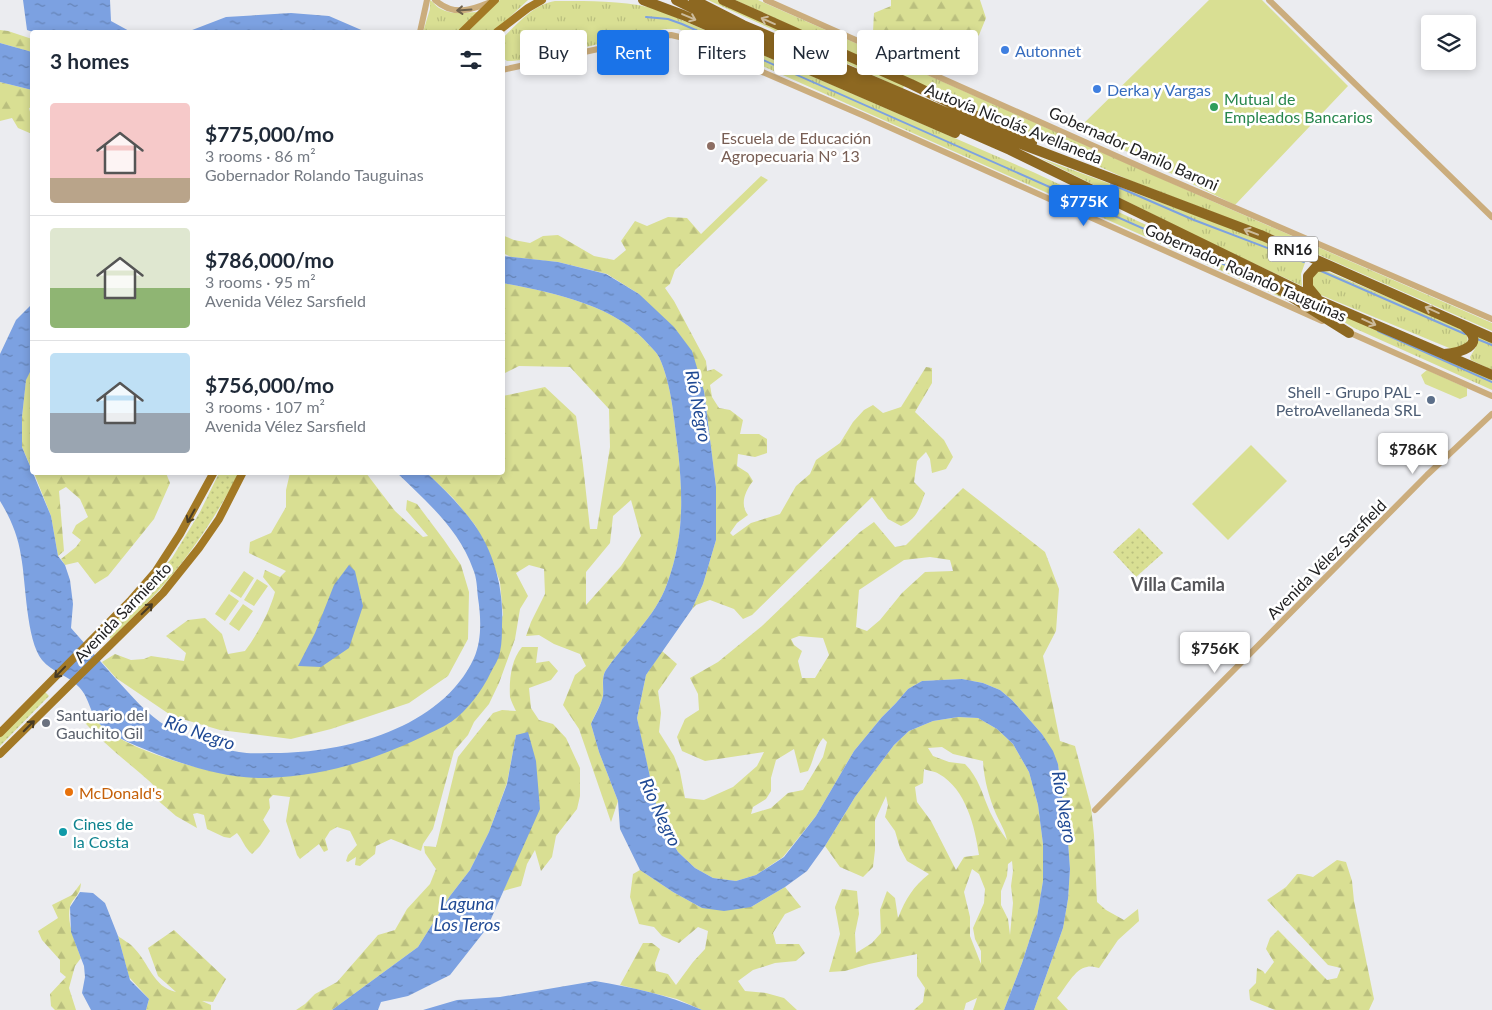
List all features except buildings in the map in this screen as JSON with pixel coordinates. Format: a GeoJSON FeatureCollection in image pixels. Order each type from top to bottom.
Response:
{"type":"FeatureCollection","features":[{"type":"Feature","properties":{"kind":"highway"},"geometry":{"type":"LineString","coordinates":[[643,0],[683,15],[1104,196]]}},
{"type":"Feature","properties":{"kind":"highway","name":"Autovía Nicolás Avellaneda"},"geometry":{"type":"LineString","coordinates":[[676,0],[746,34],[1010,150],[1320,301],[1492,375]]}},
{"type":"Feature","properties":{"kind":"highway","name":"Autovía Nicolás Avellaneda"},"geometry":{"type":"LineString","coordinates":[[694,0],[743,25],[902,94],[1013,141],[1263,236],[1492,338]]}},
{"type":"Feature","properties":{"kind":"highway"},"geometry":{"type":"LineString","coordinates":[[723,0],[911,84],[1090,170]]}},
{"type":"Feature","properties":{"kind":"highway"},"geometry":{"type":"LineString","coordinates":[[1215,251],[1349,333]]}},
{"type":"Feature","properties":{"kind":"highway"},"geometry":{"type":"LineString","coordinates":[[1320,301],[1308,287],[1307,279],[1309,273],[1318,266],[1337,268]]}},
{"type":"Feature","properties":{"kind":"highway"},"geometry":{"type":"LineString","coordinates":[[1443,354],[1464,351],[1472,343],[1470,331],[1459,322]]}},
{"type":"Feature","properties":{"kind":"main road"},"geometry":{"type":"LineString","coordinates":[[464,30],[494,0]]}},
{"type":"Feature","properties":{"kind":"main road"},"geometry":{"type":"LineString","coordinates":[[500,30],[528,8],[542,0]]}},
{"type":"Feature","properties":{"kind":"main road","name":"Avenida Sarmiento"},"geometry":{"type":"LineString","coordinates":[[0,733],[130,601],[156,571],[180,534],[212,475]]}},
{"type":"Feature","properties":{"kind":"main road","name":"Avenida Sarmiento"},"geometry":{"type":"LineString","coordinates":[[0,754],[163,593],[220,519],[242,475]]}},
{"type":"Feature","properties":{"kind":"street"},"geometry":{"type":"LineString","coordinates":[[420,30],[427,0]]}},
{"type":"Feature","properties":{"kind":"street"},"geometry":{"type":"LineString","coordinates":[[435,0],[447,8],[463,11],[477,8],[494,0]]}},
{"type":"Feature","properties":{"kind":"street","name":"Gobernador Danilo Baroni"},"geometry":{"type":"LineString","coordinates":[[766,0],[1159,175],[1492,319]]}},
{"type":"Feature","properties":{"kind":"street"},"geometry":{"type":"LineString","coordinates":[[1269,0],[1492,217]]}},
{"type":"Feature","properties":{"kind":"street","name":"Gobernador Rolando Tauguinas"},"geometry":{"type":"LineString","coordinates":[[505,69],[658,36],[671,35],[684,38],[862,115],[1492,396]]}},
{"type":"Feature","properties":{"kind":"street"},"geometry":{"type":"LineString","coordinates":[[505,65],[512,68]]}},
{"type":"Feature","properties":{"kind":"street","name":"Avenida Vélez Sarsfield"},"geometry":{"type":"LineString","coordinates":[[1096,810],[1427,476],[1492,414]]}},
{"type":"Feature","properties":{"kind":"green space"},"geometry":{"type":"Polygon","coordinates":[[[430,0],[439,8],[449,12],[478,12],[460,30],[424,30],[430,9],[430,0]]]}},
{"type":"Feature","properties":{"kind":"green space"},"geometry":{"type":"Polygon","coordinates":[[[500,0],[528,0],[496,30],[468,30],[500,0]]]}},
{"type":"Feature","properties":{"kind":"green space"},"geometry":{"type":"Polygon","coordinates":[[[708,0],[718,0],[784,30],[774,30],[708,0]]]}},
{"type":"Feature","properties":{"kind":"green space"},"geometry":{"type":"Polygon","coordinates":[[[735,0],[758,0],[826,30],[801,30],[735,0]]]}},
{"type":"Feature","properties":{"kind":"green space"},"geometry":{"type":"Polygon","coordinates":[[[891,0],[980,0],[986,18],[978,36],[978,30],[873,30],[874,13],[891,6],[891,0]]]}},
{"type":"Feature","properties":{"kind":"green space","name":"Mutual de Empleados Bancarios"},"geometry":{"type":"Polygon","coordinates":[[[1209,0],[1262,0],[1348,86],[1235,205],[1079,128],[1209,0]]]}},
{"type":"Feature","properties":{"kind":"green space"},"geometry":{"type":"Polygon","coordinates":[[[555,1],[634,4],[659,10],[705,30],[597,30],[597,44],[587,47],[587,30],[520,30],[520,60],[507,61],[505,60],[505,36],[520,21],[540,6],[555,1]]]}},
{"type":"Feature","properties":{"kind":"green space"},"geometry":{"type":"Polygon","coordinates":[[[0,30],[8,31],[30,38],[30,51],[0,43],[0,30]]]}},
{"type":"Feature","properties":{"kind":"green space"},"geometry":{"type":"Polygon","coordinates":[[[847,39],[857,44],[857,56],[847,51],[847,39]]]}},
{"type":"Feature","properties":{"kind":"green space"},"geometry":{"type":"Polygon","coordinates":[[[764,55],[774,60],[774,71],[764,67],[764,55]]]}},
{"type":"Feature","properties":{"kind":"green space"},"geometry":{"type":"Polygon","coordinates":[[[847,59],[857,64],[857,68],[847,63],[847,59]]]}},
{"type":"Feature","properties":{"kind":"green space"},"geometry":{"type":"Polygon","coordinates":[[[782,75],[809,75],[1033,172],[1236,267],[1330,319],[782,75]]]}},
{"type":"Feature","properties":{"kind":"green space"},"geometry":{"type":"Polygon","coordinates":[[[872,75],[882,75],[904,85],[903,89],[872,75]]]}},
{"type":"Feature","properties":{"kind":"green space"},"geometry":{"type":"Polygon","coordinates":[[[899,75],[927,75],[1492,323],[1492,331],[1283,239],[1129,180],[899,75]]]}},
{"type":"Feature","properties":{"kind":"green space"},"geometry":{"type":"Polygon","coordinates":[[[0,82],[30,90],[30,133],[18,128],[12,118],[0,121],[0,82]]]}},
{"type":"Feature","properties":{"kind":"green space"},"geometry":{"type":"Polygon","coordinates":[[[1040,158],[1260,239],[1306,260],[1301,274],[1302,286],[1212,244],[1040,158]]]}},
{"type":"Feature","properties":{"kind":"green space"},"geometry":{"type":"Polygon","coordinates":[[[761,176],[768,180],[675,270],[670,284],[665,288],[706,361],[707,371],[714,369],[723,375],[710,385],[712,397],[719,408],[730,410],[743,420],[740,434],[759,434],[767,439],[767,453],[755,457],[738,454],[737,466],[748,473],[753,481],[744,497],[745,511],[748,515],[737,523],[730,533],[733,536],[751,523],[780,514],[796,486],[810,474],[816,460],[840,443],[853,422],[864,410],[873,405],[883,413],[901,407],[926,367],[932,368],[932,383],[915,412],[944,440],[953,457],[946,469],[932,473],[930,459],[926,452],[917,461],[914,482],[925,493],[917,513],[911,520],[901,526],[888,519],[872,497],[752,615],[743,619],[734,609],[710,600],[696,605],[692,609],[703,584],[716,540],[716,487],[704,391],[639,294],[607,274],[558,262],[511,257],[505,254],[505,236],[530,243],[543,236],[558,235],[594,256],[614,260],[626,250],[621,241],[635,221],[647,226],[668,217],[687,218],[701,234],[761,176]]]}},
{"type":"Feature","properties":{"kind":"green space"},"geometry":{"type":"Polygon","coordinates":[[[1324,270],[1459,327],[1466,334],[1468,339],[1467,345],[1454,350],[1316,293],[1312,290],[1311,277],[1316,271],[1324,270]]]}},
{"type":"Feature","properties":{"kind":"green space"},"geometry":{"type":"Polygon","coordinates":[[[505,283],[582,302],[619,320],[636,332],[659,357],[670,391],[681,485],[681,518],[673,567],[662,596],[648,619],[604,673],[602,700],[591,724],[599,752],[618,801],[611,822],[579,729],[563,705],[575,675],[586,666],[580,654],[554,644],[539,635],[526,636],[545,594],[544,569],[529,565],[516,573],[528,596],[520,609],[515,639],[499,683],[489,704],[474,722],[468,735],[454,751],[433,829],[423,844],[421,851],[391,839],[376,846],[375,854],[360,866],[355,865],[356,857],[348,862],[346,861],[348,855],[357,845],[350,831],[337,827],[330,831],[325,839],[328,850],[324,852],[319,844],[300,859],[286,821],[290,797],[273,795],[269,799],[270,808],[263,820],[270,831],[252,854],[237,833],[230,838],[207,829],[204,815],[193,814],[197,828],[176,816],[155,798],[159,792],[153,784],[106,744],[80,717],[90,711],[100,725],[128,743],[179,762],[226,774],[450,723],[503,615],[500,582],[488,550],[475,525],[453,498],[429,475],[505,475],[505,396],[545,387],[576,416],[590,529],[597,529],[610,447],[609,409],[570,367],[519,366],[505,373],[505,283]],[[631,500],[613,516],[610,543],[586,572],[586,605],[621,566],[641,536],[631,500]]]}},
{"type":"Feature","properties":{"kind":"green space"},"geometry":{"type":"Polygon","coordinates":[[[1293,291],[1492,378],[1492,390],[1354,328],[1293,291]]]}},
{"type":"Feature","properties":{"kind":"green space"},"geometry":{"type":"Polygon","coordinates":[[[1474,334],[1492,342],[1492,370],[1471,360],[1470,357],[1476,347],[1474,334]]]}},
{"type":"Feature","properties":{"kind":"green space"},"geometry":{"type":"Polygon","coordinates":[[[1427,370],[1467,388],[1467,396],[1460,399],[1425,384],[1421,375],[1427,370]]]}},
{"type":"Feature","properties":{"kind":"green space"},"geometry":{"type":"Polygon","coordinates":[[[30,372],[30,465],[22,447],[22,417],[26,379],[30,372]]]}},
{"type":"Feature","properties":{"kind":"green space"},"geometry":{"type":"Polygon","coordinates":[[[1251,445],[1287,481],[1228,540],[1192,504],[1251,445]]]}},
{"type":"Feature","properties":{"kind":"green space"},"geometry":{"type":"Polygon","coordinates":[[[35,475],[167,475],[170,483],[154,519],[108,576],[95,584],[78,562],[65,565],[61,559],[76,547],[81,540],[72,533],[76,525],[88,517],[80,499],[66,487],[59,491],[64,551],[58,556],[51,516],[35,475]]]}},
{"type":"Feature","properties":{"kind":"green space"},"geometry":{"type":"Polygon","coordinates":[[[218,475],[238,475],[206,529],[187,556],[154,596],[111,639],[105,633],[172,558],[200,512],[218,475]]]}},
{"type":"Feature","properties":{"kind":"green space"},"geometry":{"type":"Polygon","coordinates":[[[290,475],[368,475],[395,511],[423,537],[428,536],[406,510],[407,500],[417,504],[461,565],[469,592],[468,639],[448,676],[409,703],[331,729],[291,739],[220,730],[172,716],[116,678],[102,662],[115,654],[131,660],[144,659],[151,656],[184,661],[186,653],[166,636],[188,620],[205,618],[222,634],[228,654],[245,651],[263,623],[275,592],[263,577],[265,570],[280,577],[286,571],[249,553],[250,542],[271,533],[286,507],[286,490],[290,475]]]}},
{"type":"Feature","properties":{"kind":"green space"},"geometry":{"type":"Polygon","coordinates":[[[963,488],[1045,552],[1059,589],[1056,631],[1043,656],[1060,741],[1075,746],[1091,807],[1097,902],[1106,910],[1124,920],[1138,909],[1139,921],[1118,940],[1099,968],[1083,968],[1070,979],[1057,998],[1068,1010],[1034,1010],[1063,928],[1068,899],[1070,869],[1068,842],[1058,764],[1042,734],[1012,700],[1000,690],[983,683],[962,679],[922,681],[908,689],[854,751],[816,816],[783,857],[756,875],[736,881],[713,878],[695,868],[678,852],[660,822],[637,718],[646,675],[662,651],[677,664],[658,691],[661,713],[659,732],[674,756],[680,772],[685,798],[704,800],[733,787],[757,766],[764,752],[705,761],[682,751],[677,737],[685,719],[699,710],[698,694],[690,678],[718,662],[762,626],[860,532],[874,522],[895,547],[906,545],[963,488]],[[930,557],[904,560],[859,590],[856,627],[867,631],[880,620],[902,593],[925,572],[953,571],[950,560],[930,557]],[[799,636],[791,639],[794,645],[802,651],[798,661],[802,678],[815,678],[829,655],[823,638],[799,636]],[[823,738],[808,771],[800,773],[794,749],[776,760],[771,778],[771,791],[766,799],[753,807],[751,814],[771,808],[788,793],[803,790],[823,757],[827,742],[823,738]]]}},
{"type":"Feature","properties":{"kind":"green space"},"geometry":{"type":"Polygon","coordinates":[[[1139,528],[1163,553],[1136,577],[1113,552],[1139,528]]]}},
{"type":"Feature","properties":{"kind":"green space"},"geometry":{"type":"Polygon","coordinates":[[[244,571],[254,578],[241,598],[230,591],[244,571]]]}},
{"type":"Feature","properties":{"kind":"green space"},"geometry":{"type":"Polygon","coordinates":[[[257,579],[268,586],[254,606],[244,600],[257,579]]]}},
{"type":"Feature","properties":{"kind":"green space"},"geometry":{"type":"Polygon","coordinates":[[[229,594],[239,601],[225,621],[215,614],[229,594]]]}},
{"type":"Feature","properties":{"kind":"green space"},"geometry":{"type":"Polygon","coordinates":[[[243,604],[253,611],[239,631],[229,624],[243,604]]]}},
{"type":"Feature","properties":{"kind":"green space"},"geometry":{"type":"Polygon","coordinates":[[[522,647],[538,647],[536,663],[549,661],[558,671],[551,680],[529,688],[531,708],[539,720],[553,724],[566,738],[580,768],[580,796],[577,809],[556,836],[552,857],[541,871],[535,850],[527,864],[521,886],[503,891],[518,857],[516,735],[507,783],[489,832],[470,870],[450,896],[418,947],[332,1010],[296,1010],[315,994],[337,982],[378,935],[395,930],[407,909],[430,884],[436,869],[425,853],[424,846],[436,847],[458,757],[493,713],[502,710],[516,711],[510,697],[510,677],[515,658],[522,647]]]}},
{"type":"Feature","properties":{"kind":"green space"},"geometry":{"type":"Polygon","coordinates":[[[45,692],[49,696],[0,746],[0,737],[45,692]]]}},
{"type":"Feature","properties":{"kind":"green space"},"geometry":{"type":"Polygon","coordinates":[[[958,717],[978,718],[997,729],[1013,744],[1029,772],[1038,805],[1043,844],[1043,881],[1037,917],[1004,1010],[973,1010],[977,998],[966,1003],[964,1010],[914,1010],[923,1002],[925,988],[917,976],[917,954],[845,971],[829,972],[840,934],[835,907],[842,889],[857,891],[859,914],[855,933],[856,953],[872,943],[881,933],[880,910],[887,891],[895,898],[898,918],[910,893],[929,874],[907,861],[900,848],[895,831],[885,817],[888,805],[886,796],[875,820],[873,867],[863,877],[840,867],[825,846],[855,797],[894,745],[909,731],[933,721],[958,717]],[[942,747],[928,748],[933,756],[949,762],[965,764],[970,769],[992,816],[1007,840],[989,795],[983,761],[953,754],[942,747]],[[924,769],[923,783],[915,787],[917,802],[931,821],[956,870],[964,857],[979,855],[968,810],[956,789],[937,773],[924,769]],[[1012,861],[1008,864],[1007,876],[1001,891],[1001,905],[1008,919],[1010,935],[1013,903],[1011,886],[1012,861]],[[972,869],[964,892],[970,917],[970,936],[981,964],[981,951],[975,939],[973,928],[984,903],[985,889],[979,874],[972,869]]]}},
{"type":"Feature","properties":{"kind":"green space"},"geometry":{"type":"Polygon","coordinates":[[[1337,860],[1346,862],[1352,881],[1354,901],[1374,999],[1369,1010],[1275,1010],[1250,1000],[1249,990],[1256,983],[1257,968],[1265,974],[1274,962],[1266,949],[1270,938],[1278,930],[1327,980],[1337,978],[1341,968],[1328,965],[1267,900],[1286,887],[1297,874],[1313,877],[1337,860]]]}},
{"type":"Feature","properties":{"kind":"green space"},"geometry":{"type":"Polygon","coordinates":[[[640,870],[673,892],[702,908],[751,907],[785,887],[801,907],[785,914],[773,933],[776,944],[799,944],[805,953],[796,961],[775,963],[753,970],[738,981],[745,991],[766,993],[784,998],[797,1010],[702,1010],[677,999],[620,985],[643,943],[652,943],[660,949],[655,963],[656,971],[668,974],[676,985],[705,949],[708,931],[698,927],[679,943],[662,936],[654,927],[639,924],[630,897],[633,874],[640,870]]]}},
{"type":"Feature","properties":{"kind":"green space"},"geometry":{"type":"Polygon","coordinates":[[[81,883],[69,913],[72,933],[81,958],[75,966],[69,988],[76,1010],[55,1010],[51,1006],[50,994],[66,977],[60,972],[60,960],[42,940],[38,931],[58,918],[52,905],[72,895],[81,883]]]}},
{"type":"Feature","properties":{"kind":"green space"},"geometry":{"type":"Polygon","coordinates":[[[174,930],[226,979],[213,1002],[202,1001],[211,1005],[211,1010],[146,1010],[149,999],[129,977],[118,936],[134,948],[162,985],[176,992],[158,976],[148,948],[174,930]]]}},
{"type":"Feature","properties":{"kind":"water"},"geometry":{"type":"Polygon","coordinates":[[[23,0],[110,0],[111,21],[127,30],[30,31],[27,30],[23,0]]]}},
{"type":"Feature","properties":{"kind":"water"},"geometry":{"type":"Polygon","coordinates":[[[291,13],[329,16],[361,30],[192,30],[226,17],[291,13]]]}},
{"type":"Feature","properties":{"kind":"water"},"geometry":{"type":"Polygon","coordinates":[[[0,43],[30,51],[30,90],[0,82],[0,43]]]}},
{"type":"Feature","properties":{"kind":"water","name":"Río Negro"},"geometry":{"type":"Polygon","coordinates":[[[505,256],[558,262],[606,274],[639,294],[674,327],[692,351],[704,391],[716,487],[716,540],[703,584],[692,609],[646,675],[637,718],[660,822],[678,852],[695,868],[713,878],[736,881],[756,875],[784,857],[816,816],[854,751],[908,689],[922,681],[962,679],[983,683],[1000,690],[1012,700],[1042,734],[1053,751],[1058,764],[1068,842],[1070,869],[1068,899],[1063,928],[1034,1010],[1004,1010],[1037,917],[1043,881],[1043,844],[1038,805],[1029,772],[1013,744],[997,729],[978,718],[958,717],[933,721],[909,731],[894,745],[855,797],[807,871],[785,887],[751,907],[724,911],[702,908],[673,892],[640,870],[620,829],[618,801],[599,752],[591,724],[603,696],[604,673],[648,619],[662,596],[673,567],[681,518],[681,485],[670,391],[658,356],[636,332],[601,310],[582,302],[505,283],[505,256]]]}},
{"type":"Feature","properties":{"kind":"water"},"geometry":{"type":"Polygon","coordinates":[[[30,306],[30,372],[26,380],[22,417],[22,447],[30,466],[30,475],[34,475],[51,516],[58,556],[65,565],[70,580],[73,604],[71,628],[116,679],[160,722],[184,735],[243,753],[298,752],[327,749],[386,733],[414,720],[438,703],[459,683],[474,658],[480,636],[479,605],[474,572],[459,541],[441,516],[399,475],[429,475],[440,485],[474,524],[487,547],[496,571],[502,611],[500,652],[498,660],[474,700],[451,722],[403,746],[347,766],[288,777],[253,778],[212,772],[129,743],[102,726],[95,717],[83,691],[46,664],[37,651],[27,610],[20,549],[11,521],[0,501],[0,354],[16,320],[30,306]]]}},
{"type":"Feature","properties":{"kind":"water"},"geometry":{"type":"Polygon","coordinates":[[[349,565],[355,571],[363,606],[349,648],[321,667],[298,666],[315,633],[334,585],[349,565]]]}},
{"type":"Feature","properties":{"kind":"water","name":"Laguna Los Teros"},"geometry":{"type":"Polygon","coordinates":[[[528,732],[536,761],[540,809],[487,928],[450,975],[408,996],[381,1002],[378,1010],[332,1010],[418,947],[450,896],[470,870],[489,832],[507,784],[516,735],[528,732]]]}},
{"type":"Feature","properties":{"kind":"water"},"geometry":{"type":"Polygon","coordinates":[[[80,892],[93,893],[105,903],[118,936],[130,980],[149,999],[146,1010],[91,1010],[82,993],[85,977],[84,966],[71,932],[70,907],[80,892]]]}},
{"type":"Feature","properties":{"kind":"water"},"geometry":{"type":"Polygon","coordinates":[[[595,981],[663,996],[702,1010],[423,1010],[457,1000],[500,997],[595,981]]]}},
{"type":"Feature","properties":{"kind":"waterway"},"geometry":{"type":"LineString","coordinates":[[646,17],[668,19],[682,24],[1239,271],[1248,277]]}},
{"type":"Feature","properties":{"kind":"waterway"},"geometry":{"type":"LineString","coordinates":[[1111,184],[1194,220],[1304,262]]}},
{"type":"Feature","properties":{"kind":"waterway"},"geometry":{"type":"LineString","coordinates":[[1321,271],[1465,334]]}},
{"type":"Feature","properties":{"kind":"waterway"},"geometry":{"type":"LineString","coordinates":[[1378,331],[1492,382]]}},
{"type":"Feature","properties":{"kind":"waterway"},"geometry":{"type":"LineString","coordinates":[[1477,339],[1492,345]]}},
{"type":"Feature","properties":{"kind":"place","name":"Autonnet"},"geometry":{"type":"Point","coordinates":[1005,50]}},
{"type":"Feature","properties":{"kind":"place","name":"Derka y Vargas"},"geometry":{"type":"Point","coordinates":[1097,89]}},
{"type":"Feature","properties":{"kind":"place","name":"Mutual de Empleados Bancarios"},"geometry":{"type":"Point","coordinates":[1214,107]}},
{"type":"Feature","properties":{"kind":"place","name":"Escuela de Educación Agropecuaria N° 13"},"geometry":{"type":"Point","coordinates":[711,146]}},
{"type":"Feature","properties":{"kind":"place","name":"Shell - Grupo PAL - PetroAvellaneda SRL"},"geometry":{"type":"Point","coordinates":[1431,400]}},
{"type":"Feature","properties":{"kind":"place","name":"Santuario del Gauchito Gil"},"geometry":{"type":"Point","coordinates":[46,723]}},
{"type":"Feature","properties":{"kind":"place","name":"McDonald's"},"geometry":{"type":"Point","coordinates":[69,792]}},
{"type":"Feature","properties":{"kind":"place","name":"Cines de la Costa"},"geometry":{"type":"Point","coordinates":[63,832]}},
{"type":"Feature","properties":{"kind":"district","name":"Villa Camila"},"geometry":{"type":"Point","coordinates":[1178,584]}}]}
